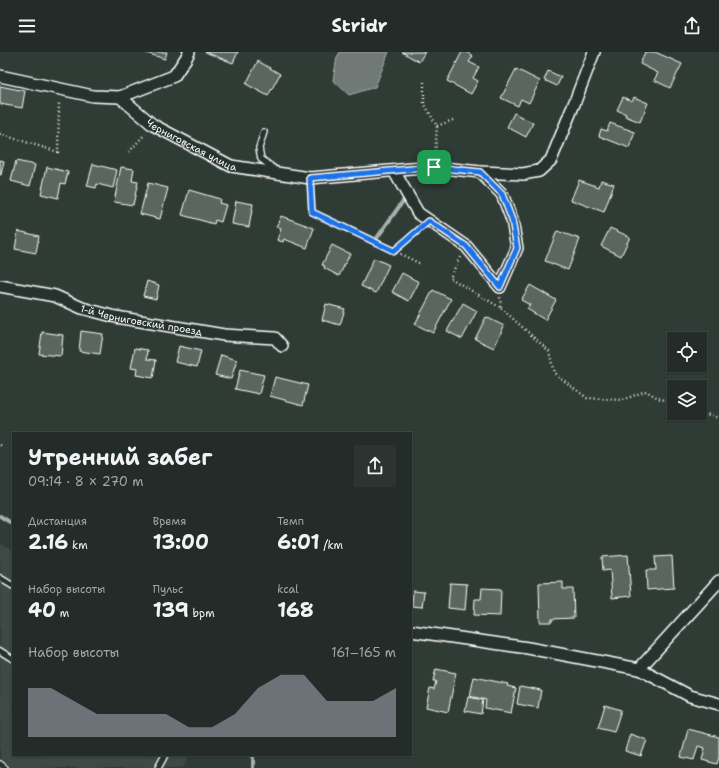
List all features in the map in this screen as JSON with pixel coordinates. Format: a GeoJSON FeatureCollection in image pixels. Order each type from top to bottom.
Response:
{"type":"FeatureCollection","features":[{"type":"Feature","properties":{"kind":"street"},"geometry":{"type":"LineString","coordinates":[[0,76],[93,96],[120,97],[174,76],[189,52]]}},
{"type":"Feature","properties":{"kind":"street","name":"Черниговская улица"},"geometry":{"type":"LineString","coordinates":[[120,97],[153,125],[231,166],[310,178],[434,167],[480,172],[523,174],[539,171],[551,160],[594,52]]}},
{"type":"Feature","properties":{"kind":"street"},"geometry":{"type":"LineString","coordinates":[[394,171],[418,213],[466,246],[500,287],[517,248],[512,220],[502,194],[480,172]]}},
{"type":"Feature","properties":{"kind":"street","name":"1-й Черниговский проезд"},"geometry":{"type":"LineString","coordinates":[[0,286],[55,296],[82,308],[116,316],[224,336],[275,338],[282,346]]}},
{"type":"Feature","properties":{"kind":"street"},"geometry":{"type":"LineString","coordinates":[[639,669],[719,581]]}},
{"type":"Feature","properties":{"kind":"street"},"geometry":{"type":"LineString","coordinates":[[412,632],[528,648],[639,669],[690,696],[719,704]]}},
{"type":"Feature","properties":{"kind":"lane"},"geometry":{"type":"LineString","coordinates":[[264,132],[259,148],[261,159],[281,174]]}},
{"type":"Feature","properties":{"kind":"lane"},"geometry":{"type":"LineString","coordinates":[[0,578],[12,585]]}},
{"type":"Feature","properties":{"kind":"lane"},"geometry":{"type":"LineString","coordinates":[[0,651],[12,658]]}},
{"type":"Feature","properties":{"kind":"lane"},"geometry":{"type":"LineString","coordinates":[[158,768],[164,756]]}},
{"type":"Feature","properties":{"kind":"lane"},"geometry":{"type":"LineString","coordinates":[[0,764],[5,768]]}},
{"type":"Feature","properties":{"kind":"path"},"geometry":{"type":"LineString","coordinates":[[424,82],[424,103],[437,126],[434,167]]}},
{"type":"Feature","properties":{"kind":"path"},"geometry":{"type":"LineString","coordinates":[[0,134],[58,152],[59,88]]}},
{"type":"Feature","properties":{"kind":"path"},"geometry":{"type":"LineString","coordinates":[[437,126],[453,120]]}},
{"type":"Feature","properties":{"kind":"path"},"geometry":{"type":"LineString","coordinates":[[129,152],[153,125]]}},
{"type":"Feature","properties":{"kind":"path"},"geometry":{"type":"LineString","coordinates":[[310,178],[312,212],[421,264]]}},
{"type":"Feature","properties":{"kind":"path"},"geometry":{"type":"LineString","coordinates":[[394,251],[429,221]]}},
{"type":"Feature","properties":{"kind":"path"},"geometry":{"type":"LineString","coordinates":[[466,246],[450,278],[501,308],[550,351],[554,373],[587,398],[622,400],[646,391],[667,401]]}},
{"type":"Feature","properties":{"kind":"path"},"geometry":{"type":"LineString","coordinates":[[500,287],[501,308]]}},
{"type":"Feature","properties":{"kind":"path"},"geometry":{"type":"LineString","coordinates":[[707,414],[719,418]]}},
{"type":"Feature","properties":{"kind":"shaded area"},"geometry":{"type":"Polygon","coordinates":[[[340,52],[389,52],[375,87],[349,95],[333,80],[337,57],[340,52]]]}},
{"type":"Feature","properties":{"kind":"shaded area"},"geometry":{"type":"Polygon","coordinates":[[[0,543],[12,550],[12,756],[189,756],[183,768],[0,768],[0,543]]]}},
{"type":"Feature","properties":{"kind":"building"},"geometry":{"type":"Polygon","coordinates":[[[143,52],[167,52],[165,59],[143,52]]]}},
{"type":"Feature","properties":{"kind":"building"},"geometry":{"type":"Polygon","coordinates":[[[205,52],[238,52],[233,63],[205,52]]]}},
{"type":"Feature","properties":{"kind":"building"},"geometry":{"type":"Polygon","coordinates":[[[402,52],[425,52],[419,62],[402,52]]]}},
{"type":"Feature","properties":{"kind":"building"},"geometry":{"type":"Polygon","coordinates":[[[462,52],[466,52],[473,56],[469,62],[479,67],[473,78],[478,81],[471,94],[447,81],[462,52]]]}},
{"type":"Feature","properties":{"kind":"building"},"geometry":{"type":"Polygon","coordinates":[[[645,52],[655,52],[682,64],[670,88],[654,80],[658,73],[640,64],[645,52]]]}},
{"type":"Feature","properties":{"kind":"building"},"geometry":{"type":"Polygon","coordinates":[[[258,61],[280,74],[268,96],[246,84],[258,61]]]}},
{"type":"Feature","properties":{"kind":"building"},"geometry":{"type":"Polygon","coordinates":[[[516,69],[540,81],[529,103],[521,99],[518,106],[501,98],[516,69]]]}},
{"type":"Feature","properties":{"kind":"building"},"geometry":{"type":"Polygon","coordinates":[[[548,71],[561,77],[557,86],[544,80],[548,71]]]}},
{"type":"Feature","properties":{"kind":"building"},"geometry":{"type":"Polygon","coordinates":[[[0,86],[25,91],[22,108],[0,104],[0,86]]]}},
{"type":"Feature","properties":{"kind":"building"},"geometry":{"type":"Polygon","coordinates":[[[623,97],[632,101],[634,97],[648,103],[640,122],[625,116],[626,114],[617,110],[623,97]]]}},
{"type":"Feature","properties":{"kind":"building"},"geometry":{"type":"Polygon","coordinates":[[[514,113],[533,123],[526,137],[507,127],[514,113]]]}},
{"type":"Feature","properties":{"kind":"building"},"geometry":{"type":"Polygon","coordinates":[[[610,123],[635,132],[629,148],[599,136],[601,129],[607,131],[610,123]]]}},
{"type":"Feature","properties":{"kind":"building"},"geometry":{"type":"Polygon","coordinates":[[[0,160],[4,161],[1,175],[0,175],[0,160]]]}},
{"type":"Feature","properties":{"kind":"building"},"geometry":{"type":"Polygon","coordinates":[[[16,161],[35,165],[30,186],[11,181],[16,161]]]}},
{"type":"Feature","properties":{"kind":"building"},"geometry":{"type":"Polygon","coordinates":[[[93,164],[117,170],[113,188],[97,184],[96,188],[87,186],[93,164]]]}},
{"type":"Feature","properties":{"kind":"building"},"geometry":{"type":"Polygon","coordinates":[[[47,167],[68,172],[65,184],[61,183],[58,198],[41,194],[47,167]]]}},
{"type":"Feature","properties":{"kind":"building"},"geometry":{"type":"Polygon","coordinates":[[[121,167],[134,169],[132,181],[138,182],[133,205],[114,202],[121,167]]]}},
{"type":"Feature","properties":{"kind":"building"},"geometry":{"type":"Polygon","coordinates":[[[579,180],[599,187],[601,180],[614,184],[604,212],[571,200],[579,180]]]}},
{"type":"Feature","properties":{"kind":"building"},"geometry":{"type":"Polygon","coordinates":[[[148,183],[168,188],[160,219],[140,214],[148,183]]]}},
{"type":"Feature","properties":{"kind":"building"},"geometry":{"type":"Polygon","coordinates":[[[189,190],[220,199],[219,203],[226,205],[221,222],[215,220],[214,224],[182,215],[189,190]]]}},
{"type":"Feature","properties":{"kind":"building"},"geometry":{"type":"Polygon","coordinates":[[[236,201],[253,204],[249,227],[232,224],[236,201]]]}},
{"type":"Feature","properties":{"kind":"building"},"geometry":{"type":"Polygon","coordinates":[[[281,216],[314,228],[307,248],[284,239],[283,242],[277,240],[281,229],[276,227],[281,216]]]}},
{"type":"Feature","properties":{"kind":"building"},"geometry":{"type":"Polygon","coordinates":[[[610,228],[630,237],[621,256],[601,246],[610,228]]]}},
{"type":"Feature","properties":{"kind":"building"},"geometry":{"type":"Polygon","coordinates":[[[18,231],[39,236],[36,253],[15,249],[18,231]]]}},
{"type":"Feature","properties":{"kind":"building"},"geometry":{"type":"Polygon","coordinates":[[[557,231],[580,239],[568,270],[545,261],[557,231]]]}},
{"type":"Feature","properties":{"kind":"building"},"geometry":{"type":"Polygon","coordinates":[[[332,245],[350,254],[339,276],[324,268],[325,266],[322,265],[332,245]]]}},
{"type":"Feature","properties":{"kind":"building"},"geometry":{"type":"Polygon","coordinates":[[[374,258],[389,265],[376,293],[361,286],[374,258]]]}},
{"type":"Feature","properties":{"kind":"building"},"geometry":{"type":"Polygon","coordinates":[[[402,273],[419,282],[409,301],[392,292],[402,273]]]}},
{"type":"Feature","properties":{"kind":"building"},"geometry":{"type":"Polygon","coordinates":[[[147,281],[159,285],[156,299],[143,296],[147,281]]]}},
{"type":"Feature","properties":{"kind":"building"},"geometry":{"type":"Polygon","coordinates":[[[530,285],[556,300],[545,320],[527,309],[530,305],[521,300],[530,285]]]}},
{"type":"Feature","properties":{"kind":"building"},"geometry":{"type":"Polygon","coordinates":[[[433,290],[451,299],[433,333],[415,324],[433,290]]]}},
{"type":"Feature","properties":{"kind":"building"},"geometry":{"type":"Polygon","coordinates":[[[463,303],[477,311],[462,339],[447,331],[463,303]]]}},
{"type":"Feature","properties":{"kind":"building"},"geometry":{"type":"Polygon","coordinates":[[[326,304],[345,309],[340,325],[322,320],[326,304]]]}},
{"type":"Feature","properties":{"kind":"building"},"geometry":{"type":"Polygon","coordinates":[[[486,317],[504,326],[494,348],[475,339],[486,317]]]}},
{"type":"Feature","properties":{"kind":"building"},"geometry":{"type":"Polygon","coordinates":[[[81,331],[103,334],[100,354],[79,351],[81,331]]]}},
{"type":"Feature","properties":{"kind":"building"},"geometry":{"type":"Polygon","coordinates":[[[42,332],[63,335],[61,356],[39,354],[42,332]]]}},
{"type":"Feature","properties":{"kind":"building"},"geometry":{"type":"Polygon","coordinates":[[[179,346],[201,351],[197,367],[175,362],[179,346]]]}},
{"type":"Feature","properties":{"kind":"building"},"geometry":{"type":"Polygon","coordinates":[[[135,348],[148,350],[147,359],[156,360],[153,378],[136,375],[137,369],[131,368],[135,348]]]}},
{"type":"Feature","properties":{"kind":"building"},"geometry":{"type":"Polygon","coordinates":[[[221,355],[237,360],[231,379],[215,375],[221,355]]]}},
{"type":"Feature","properties":{"kind":"building"},"geometry":{"type":"Polygon","coordinates":[[[240,370],[264,375],[259,394],[235,389],[240,370]]]}},
{"type":"Feature","properties":{"kind":"building"},"geometry":{"type":"Polygon","coordinates":[[[275,377],[308,385],[303,405],[270,396],[275,377]]]}},
{"type":"Feature","properties":{"kind":"building"},"geometry":{"type":"Polygon","coordinates":[[[628,555],[631,596],[612,598],[610,570],[603,571],[602,557],[628,555]]]}},
{"type":"Feature","properties":{"kind":"building"},"geometry":{"type":"Polygon","coordinates":[[[672,556],[674,588],[647,590],[646,570],[656,570],[655,557],[672,556]]]}},
{"type":"Feature","properties":{"kind":"building"},"geometry":{"type":"Polygon","coordinates":[[[563,582],[563,589],[573,589],[574,618],[552,619],[552,622],[540,622],[539,583],[563,582]]]}},
{"type":"Feature","properties":{"kind":"building"},"geometry":{"type":"Polygon","coordinates":[[[450,583],[467,584],[465,610],[448,608],[450,583]]]}},
{"type":"Feature","properties":{"kind":"building"},"geometry":{"type":"Polygon","coordinates":[[[482,588],[501,589],[500,616],[474,615],[475,599],[481,599],[482,588]]]}},
{"type":"Feature","properties":{"kind":"building"},"geometry":{"type":"Polygon","coordinates":[[[413,591],[424,592],[422,607],[412,606],[413,591]]]}},
{"type":"Feature","properties":{"kind":"building"},"geometry":{"type":"Polygon","coordinates":[[[436,669],[456,673],[448,712],[426,707],[430,688],[434,689],[436,681],[433,681],[436,669]]]}},
{"type":"Feature","properties":{"kind":"building"},"geometry":{"type":"Polygon","coordinates":[[[474,677],[508,684],[507,686],[516,688],[511,713],[485,708],[486,700],[470,696],[474,677]]]}},
{"type":"Feature","properties":{"kind":"building"},"geometry":{"type":"Polygon","coordinates":[[[520,686],[541,690],[538,708],[517,704],[520,686]]]}},
{"type":"Feature","properties":{"kind":"building"},"geometry":{"type":"Polygon","coordinates":[[[468,697],[483,700],[481,714],[465,711],[468,697]]]}},
{"type":"Feature","properties":{"kind":"building"},"geometry":{"type":"Polygon","coordinates":[[[605,705],[621,710],[614,732],[598,728],[605,705]]]}},
{"type":"Feature","properties":{"kind":"building"},"geometry":{"type":"Polygon","coordinates":[[[688,729],[719,737],[719,757],[717,764],[702,760],[705,748],[698,746],[694,760],[681,757],[688,729]]]}},
{"type":"Feature","properties":{"kind":"building"},"geometry":{"type":"Polygon","coordinates":[[[630,734],[647,740],[641,756],[625,751],[630,734]]]}},
{"type":"Feature","properties":{"kind":"waterway"},"geometry":{"type":"LineString","coordinates":[[377,238],[403,201]]}},
{"type":"Feature","properties":{"kind":"waterway"},"geometry":{"type":"LineString","coordinates":[[0,516],[12,523]]}},
{"type":"Feature","properties":{"kind":"waterway"},"geometry":{"type":"LineString","coordinates":[[253,756],[253,768]]}},
{"type":"Feature","properties":{"kind":"route"},"geometry":{"type":"LineString","coordinates":[[434,167],[480,172],[502,194],[512,220],[517,248],[500,287],[466,246],[429,221],[394,251],[312,212],[310,178],[434,167]]}}]}
